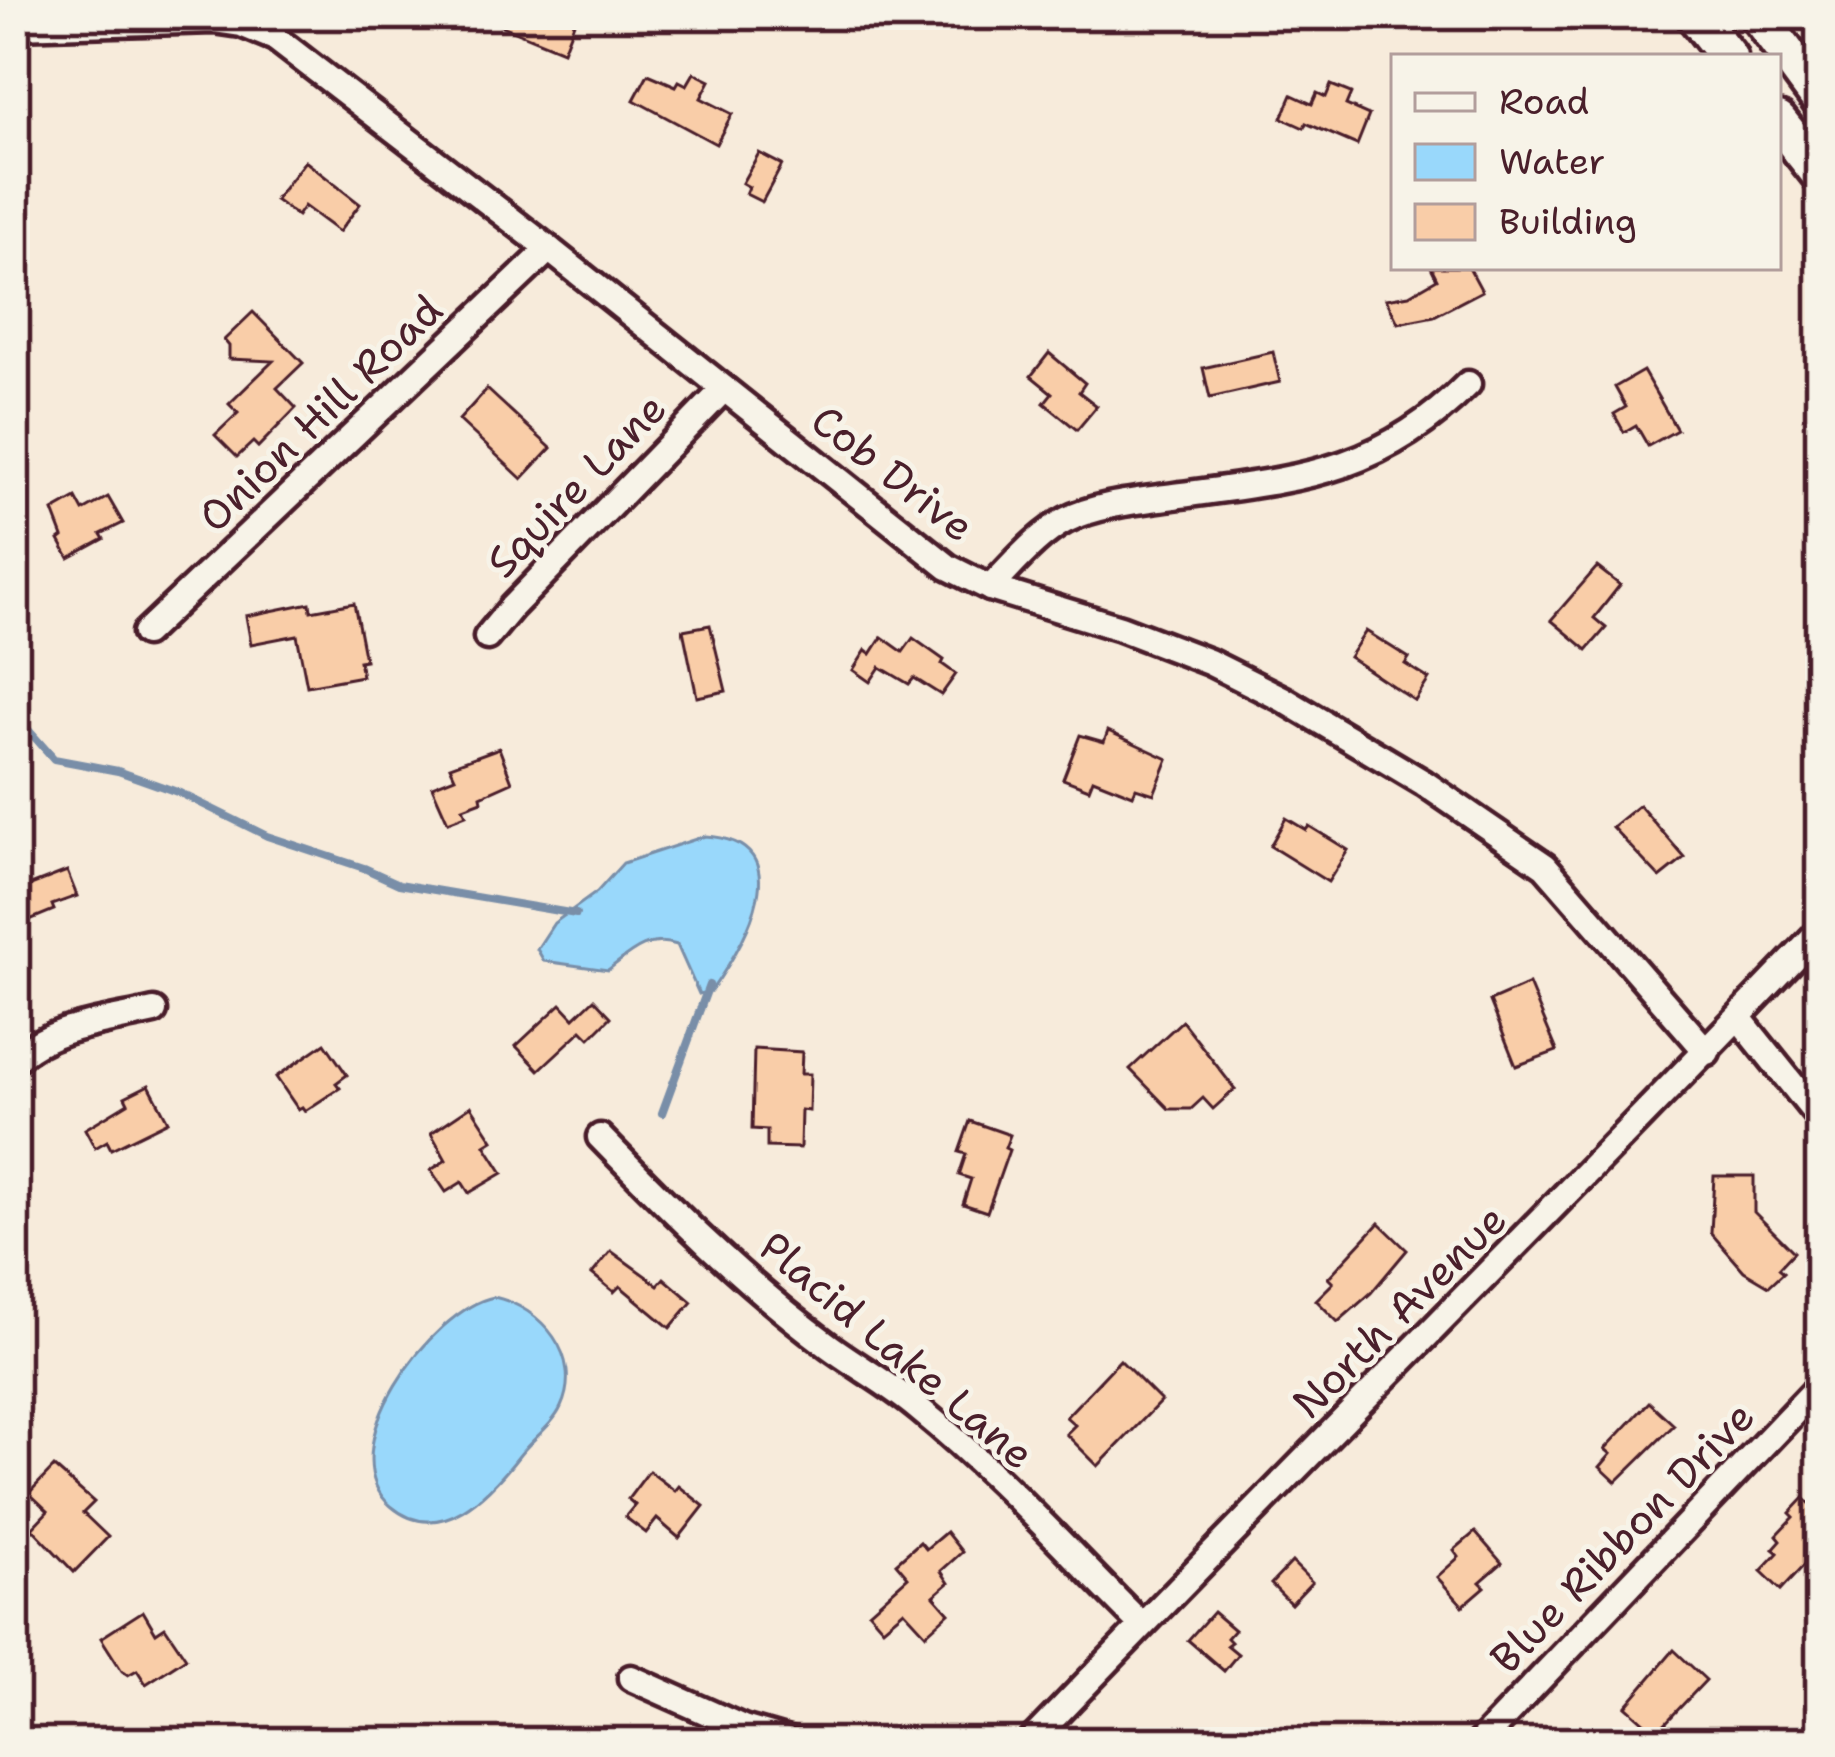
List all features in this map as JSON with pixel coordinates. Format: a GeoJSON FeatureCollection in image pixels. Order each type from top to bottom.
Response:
{"type":"FeatureCollection","features":[{"type":"Feature","properties":{"kind":"highway"},"geometry":{"type":"LineString","coordinates":[[1695,15],[1726,54]]}},
{"type":"Feature","properties":{"kind":"highway"},"geometry":{"type":"LineString","coordinates":[[1758,15],[1820,99]]}},
{"type":"Feature","properties":{"kind":"highway"},"geometry":{"type":"LineString","coordinates":[[1781,125],[1820,173]]}},
{"type":"Feature","properties":{"kind":"street","name":"Cob Drive"},"geometry":{"type":"LineString","coordinates":[[15,26],[190,20],[252,27],[313,64],[916,545],[990,588],[1120,628],[1209,662],[1333,728],[1480,819],[1557,876],[1707,1052]]}},
{"type":"Feature","properties":{"kind":"street","name":"Onion Hill Road"},"geometry":{"type":"LineString","coordinates":[[145,633],[549,249]]}},
{"type":"Feature","properties":{"kind":"street"},"geometry":{"type":"LineString","coordinates":[[990,588],[1038,540],[1069,519],[1111,506],[1343,467],[1376,454],[1468,384]]}},
{"type":"Feature","properties":{"kind":"street","name":"Squire Lane"},"geometry":{"type":"LineString","coordinates":[[487,638],[724,389]]}},
{"type":"Feature","properties":{"kind":"street","name":"North Avenue"},"geometry":{"type":"LineString","coordinates":[[1030,1742],[1820,931]]}},
{"type":"Feature","properties":{"kind":"street"},"geometry":{"type":"LineString","coordinates":[[15,1060],[29,1046],[53,1035],[154,1011]]}},
{"type":"Feature","properties":{"kind":"street"},"geometry":{"type":"LineString","coordinates":[[1739,1018],[1820,1119]]}},
{"type":"Feature","properties":{"kind":"street","name":"Placid Lake Lane"},"geometry":{"type":"LineString","coordinates":[[600,1137],[676,1215],[769,1298],[934,1422],[1142,1625]]}},
{"type":"Feature","properties":{"kind":"street","name":"Blue Ribbon Drive"},"geometry":{"type":"LineString","coordinates":[[1480,1742],[1820,1384]]}},
{"type":"Feature","properties":{"kind":"street"},"geometry":{"type":"LineString","coordinates":[[631,1678],[743,1728],[792,1742]]}},
{"type":"Feature","properties":{"kind":"water"},"geometry":{"type":"Polygon","coordinates":[[[705,836],[735,843],[753,856],[759,876],[750,924],[711,991],[699,994],[677,945],[667,943],[640,947],[608,970],[544,961],[537,949],[554,923],[597,892],[623,863],[705,836]]]}},
{"type":"Feature","properties":{"kind":"water"},"geometry":{"type":"Polygon","coordinates":[[[494,1297],[528,1311],[554,1337],[567,1370],[561,1407],[479,1499],[445,1518],[409,1517],[391,1506],[375,1482],[371,1452],[379,1419],[417,1354],[469,1307],[494,1297]]]}},
{"type":"Feature","properties":{"kind":"building"},"geometry":{"type":"Polygon","coordinates":[[[475,15],[577,15],[563,51],[475,15]]]}},
{"type":"Feature","properties":{"kind":"building"},"geometry":{"type":"Polygon","coordinates":[[[694,73],[710,81],[701,98],[732,114],[716,144],[634,100],[648,74],[676,86],[679,81],[687,85],[694,73]]]}},
{"type":"Feature","properties":{"kind":"building"},"geometry":{"type":"Polygon","coordinates":[[[1331,85],[1351,93],[1346,105],[1369,115],[1357,145],[1282,118],[1292,95],[1312,104],[1317,93],[1326,97],[1331,85]]]}},
{"type":"Feature","properties":{"kind":"building"},"geometry":{"type":"Polygon","coordinates":[[[759,153],[782,165],[762,202],[746,194],[749,187],[742,183],[759,153]]]}},
{"type":"Feature","properties":{"kind":"building"},"geometry":{"type":"Polygon","coordinates":[[[305,161],[360,204],[339,232],[304,206],[297,216],[275,200],[305,161]]]}},
{"type":"Feature","properties":{"kind":"building"},"geometry":{"type":"Polygon","coordinates":[[[1432,270],[1471,270],[1482,291],[1434,316],[1398,323],[1386,299],[1409,295],[1437,279],[1432,270]]]}},
{"type":"Feature","properties":{"kind":"building"},"geometry":{"type":"Polygon","coordinates":[[[253,312],[303,363],[277,388],[296,408],[258,447],[253,442],[237,457],[215,435],[238,413],[229,404],[273,361],[229,359],[224,340],[253,312]]]}},
{"type":"Feature","properties":{"kind":"building"},"geometry":{"type":"Polygon","coordinates":[[[1273,352],[1280,382],[1210,398],[1203,368],[1273,352]]]}},
{"type":"Feature","properties":{"kind":"building"},"geometry":{"type":"Polygon","coordinates":[[[1049,353],[1085,383],[1079,392],[1097,406],[1077,430],[1044,403],[1052,393],[1031,376],[1049,353]]]}},
{"type":"Feature","properties":{"kind":"building"},"geometry":{"type":"Polygon","coordinates":[[[1643,371],[1677,430],[1648,446],[1636,425],[1624,432],[1614,414],[1626,407],[1615,387],[1643,371]]]}},
{"type":"Feature","properties":{"kind":"building"},"geometry":{"type":"Polygon","coordinates":[[[487,389],[551,448],[522,479],[459,420],[487,389]]]}},
{"type":"Feature","properties":{"kind":"building"},"geometry":{"type":"Polygon","coordinates":[[[108,497],[123,523],[69,558],[59,540],[63,537],[53,511],[76,498],[83,511],[108,497]]]}},
{"type":"Feature","properties":{"kind":"building"},"geometry":{"type":"Polygon","coordinates":[[[1597,567],[1620,585],[1594,618],[1606,628],[1587,650],[1551,620],[1597,567]]]}},
{"type":"Feature","properties":{"kind":"building"},"geometry":{"type":"Polygon","coordinates":[[[310,603],[311,611],[354,603],[365,660],[359,661],[362,676],[307,686],[297,635],[251,644],[246,616],[310,603]]]}},
{"type":"Feature","properties":{"kind":"building"},"geometry":{"type":"Polygon","coordinates":[[[710,625],[726,691],[697,697],[683,630],[710,625]]]}},
{"type":"Feature","properties":{"kind":"building"},"geometry":{"type":"Polygon","coordinates":[[[1366,631],[1409,658],[1405,664],[1429,679],[1415,701],[1349,657],[1366,631]]]}},
{"type":"Feature","properties":{"kind":"building"},"geometry":{"type":"Polygon","coordinates":[[[882,637],[903,652],[913,638],[944,660],[942,664],[956,674],[941,695],[914,678],[909,684],[880,667],[870,682],[853,670],[882,637]]]}},
{"type":"Feature","properties":{"kind":"building"},"geometry":{"type":"Polygon","coordinates":[[[1108,731],[1168,759],[1154,794],[1136,788],[1133,795],[1093,779],[1089,789],[1063,779],[1080,735],[1104,742],[1108,731]]]}},
{"type":"Feature","properties":{"kind":"building"},"geometry":{"type":"Polygon","coordinates":[[[499,748],[512,782],[481,796],[482,801],[463,808],[466,815],[448,822],[432,786],[455,777],[450,766],[499,748]]]}},
{"type":"Feature","properties":{"kind":"building"},"geometry":{"type":"Polygon","coordinates":[[[1639,805],[1685,858],[1660,878],[1612,827],[1639,805]]]}},
{"type":"Feature","properties":{"kind":"building"},"geometry":{"type":"Polygon","coordinates":[[[1286,818],[1348,850],[1328,882],[1270,846],[1286,818]]]}},
{"type":"Feature","properties":{"kind":"building"},"geometry":{"type":"Polygon","coordinates":[[[67,871],[77,896],[15,926],[15,891],[67,871]]]}},
{"type":"Feature","properties":{"kind":"building"},"geometry":{"type":"Polygon","coordinates":[[[1529,984],[1557,1051],[1516,1066],[1490,1001],[1529,984]]]}},
{"type":"Feature","properties":{"kind":"building"},"geometry":{"type":"Polygon","coordinates":[[[594,999],[611,1017],[590,1038],[582,1030],[539,1070],[516,1046],[561,1004],[574,1018],[594,999]]]}},
{"type":"Feature","properties":{"kind":"building"},"geometry":{"type":"Polygon","coordinates":[[[1182,1021],[1235,1089],[1213,1109],[1203,1098],[1191,1109],[1169,1109],[1130,1069],[1182,1021]]]}},
{"type":"Feature","properties":{"kind":"building"},"geometry":{"type":"Polygon","coordinates":[[[325,1043],[347,1075],[336,1083],[340,1088],[305,1111],[298,1109],[276,1077],[325,1043]]]}},
{"type":"Feature","properties":{"kind":"building"},"geometry":{"type":"Polygon","coordinates":[[[754,1049],[802,1052],[801,1074],[810,1074],[809,1111],[801,1110],[800,1148],[767,1147],[767,1130],[752,1129],[754,1049]]]}},
{"type":"Feature","properties":{"kind":"building"},"geometry":{"type":"Polygon","coordinates":[[[149,1085],[168,1121],[111,1149],[107,1141],[95,1148],[85,1129],[128,1103],[125,1097],[149,1085]]]}},
{"type":"Feature","properties":{"kind":"building"},"geometry":{"type":"Polygon","coordinates":[[[471,1106],[493,1140],[485,1145],[503,1173],[469,1193],[462,1182],[446,1192],[431,1170],[446,1160],[431,1133],[471,1106]]]}},
{"type":"Feature","properties":{"kind":"building"},"geometry":{"type":"Polygon","coordinates":[[[970,1121],[1010,1135],[987,1212],[963,1204],[971,1179],[959,1175],[966,1154],[959,1152],[970,1121]]]}},
{"type":"Feature","properties":{"kind":"building"},"geometry":{"type":"Polygon","coordinates":[[[1714,1176],[1754,1176],[1754,1212],[1794,1252],[1779,1268],[1784,1272],[1769,1286],[1744,1271],[1711,1233],[1714,1176]]]}},
{"type":"Feature","properties":{"kind":"building"},"geometry":{"type":"Polygon","coordinates":[[[1379,1223],[1407,1250],[1371,1293],[1338,1322],[1316,1300],[1333,1283],[1328,1278],[1379,1223]]]}},
{"type":"Feature","properties":{"kind":"building"},"geometry":{"type":"Polygon","coordinates":[[[611,1251],[658,1285],[664,1278],[692,1302],[670,1328],[620,1286],[614,1292],[592,1274],[611,1251]]]}},
{"type":"Feature","properties":{"kind":"building"},"geometry":{"type":"Polygon","coordinates":[[[1120,1360],[1161,1401],[1098,1466],[1066,1434],[1075,1425],[1066,1417],[1120,1360]]]}},
{"type":"Feature","properties":{"kind":"building"},"geometry":{"type":"Polygon","coordinates":[[[1649,1402],[1674,1425],[1616,1482],[1600,1467],[1611,1454],[1605,1449],[1649,1402]]]}},
{"type":"Feature","properties":{"kind":"building"},"geometry":{"type":"Polygon","coordinates":[[[54,1467],[94,1502],[83,1513],[108,1537],[74,1572],[32,1528],[48,1511],[29,1493],[54,1467]]]}},
{"type":"Feature","properties":{"kind":"building"},"geometry":{"type":"Polygon","coordinates":[[[649,1471],[704,1506],[679,1538],[657,1519],[646,1533],[625,1517],[635,1505],[628,1499],[649,1471]]]}},
{"type":"Feature","properties":{"kind":"building"},"geometry":{"type":"Polygon","coordinates":[[[1804,1498],[1820,1513],[1820,1574],[1807,1562],[1781,1590],[1761,1571],[1778,1553],[1773,1549],[1781,1540],[1777,1535],[1804,1498]]]}},
{"type":"Feature","properties":{"kind":"building"},"geometry":{"type":"Polygon","coordinates":[[[946,1532],[962,1552],[941,1571],[949,1583],[934,1596],[949,1613],[926,1634],[904,1610],[883,1628],[869,1612],[908,1577],[896,1563],[920,1542],[926,1549],[946,1532]]]}},
{"type":"Feature","properties":{"kind":"building"},"geometry":{"type":"Polygon","coordinates":[[[1475,1532],[1502,1563],[1463,1606],[1437,1577],[1459,1557],[1454,1550],[1475,1532]]]}},
{"type":"Feature","properties":{"kind":"building"},"geometry":{"type":"Polygon","coordinates":[[[1292,1562],[1312,1582],[1291,1604],[1271,1584],[1292,1562]]]}},
{"type":"Feature","properties":{"kind":"building"},"geometry":{"type":"Polygon","coordinates":[[[143,1611],[156,1633],[165,1627],[186,1658],[146,1684],[137,1670],[128,1675],[122,1671],[101,1638],[143,1611]]]}},
{"type":"Feature","properties":{"kind":"building"},"geometry":{"type":"Polygon","coordinates":[[[1213,1612],[1234,1630],[1227,1645],[1238,1654],[1224,1671],[1188,1640],[1213,1612]]]}},
{"type":"Feature","properties":{"kind":"building"},"geometry":{"type":"Polygon","coordinates":[[[1674,1650],[1706,1680],[1656,1733],[1626,1706],[1674,1650]]]}},
{"type":"Feature","properties":{"kind":"waterway"},"geometry":{"type":"LineString","coordinates":[[15,715],[54,759],[118,771],[180,793],[267,836],[399,884],[576,914]]}},
{"type":"Feature","properties":{"kind":"waterway"},"geometry":{"type":"LineString","coordinates":[[662,1113],[709,985]]}}]}
